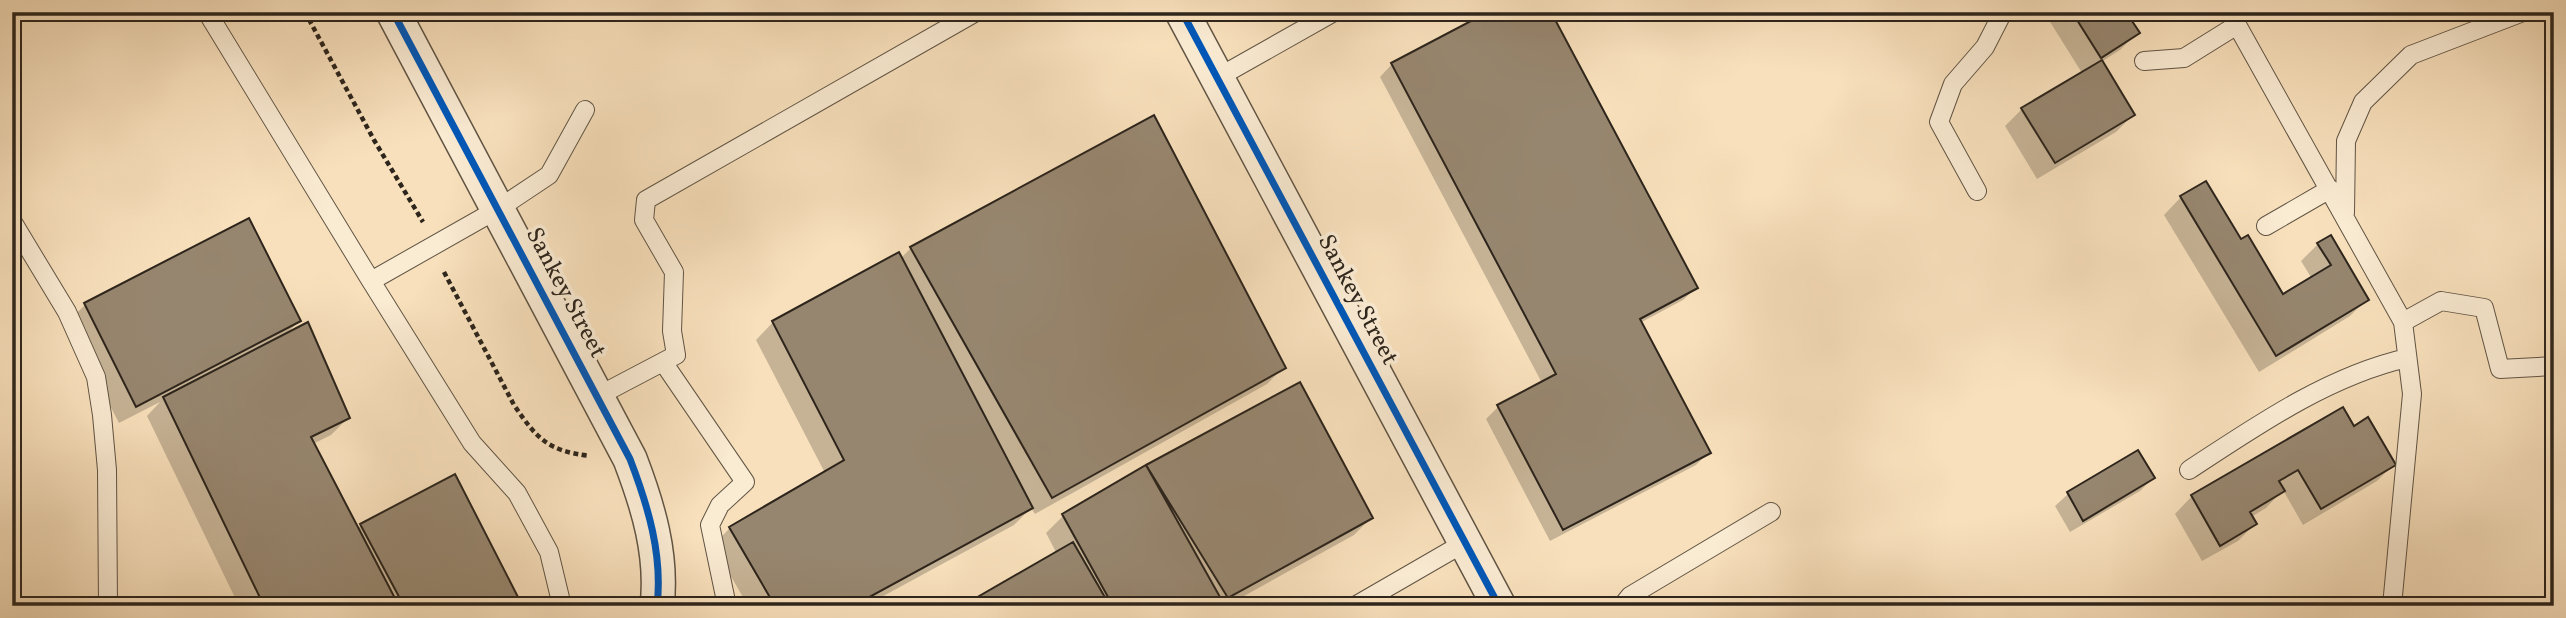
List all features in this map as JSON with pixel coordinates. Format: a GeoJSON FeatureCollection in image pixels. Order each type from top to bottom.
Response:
{"type":"FeatureCollection","features":[{"type":"Feature","properties":{"kind":"street","name":"Sankey Street"},"geometry":{"type":"LineString","coordinates":[[393,12],[630,459],[652,526],[659,588],[657,606]]}},
{"type":"Feature","properties":{"kind":"street","name":"Sankey Street"},"geometry":{"type":"LineString","coordinates":[[1182,12],[1499,606]]}},
{"type":"Feature","properties":{"kind":"lane"},"geometry":{"type":"LineString","coordinates":[[207,12],[471,443],[517,493],[549,552],[562,606]]}},
{"type":"Feature","properties":{"kind":"lane"},"geometry":{"type":"LineString","coordinates":[[598,396],[676,355],[672,331],[674,272],[644,220],[646,200],[975,12]]}},
{"type":"Feature","properties":{"kind":"lane"},"geometry":{"type":"LineString","coordinates":[[1217,78],[1334,12]]}},
{"type":"Feature","properties":{"kind":"lane"},"geometry":{"type":"LineString","coordinates":[[1977,191],[1939,122],[1953,84],[1985,47],[2003,12]]}},
{"type":"Feature","properties":{"kind":"lane"},"geometry":{"type":"LineString","coordinates":[[2345,215],[2346,141],[2363,102],[2411,55],[2522,12]]}},
{"type":"Feature","properties":{"kind":"lane"},"geometry":{"type":"LineString","coordinates":[[2144,61],[2184,58],[2234,19],[2403,322],[2412,394],[2392,606]]}},
{"type":"Feature","properties":{"kind":"lane"},"geometry":{"type":"LineString","coordinates":[[371,281],[498,209],[549,175],[585,110]]}},
{"type":"Feature","properties":{"kind":"lane"},"geometry":{"type":"LineString","coordinates":[[2266,226],[2330,189]]}},
{"type":"Feature","properties":{"kind":"lane"},"geometry":{"type":"LineString","coordinates":[[12,221],[67,312],[96,377],[107,470],[108,606]]}},
{"type":"Feature","properties":{"kind":"lane"},"geometry":{"type":"LineString","coordinates":[[2403,322],[2441,301],[2484,308],[2500,369],[2554,366]]}},
{"type":"Feature","properties":{"kind":"lane"},"geometry":{"type":"LineString","coordinates":[[2189,470],[2276,413],[2378,364],[2407,358]]}},
{"type":"Feature","properties":{"kind":"lane"},"geometry":{"type":"LineString","coordinates":[[663,362],[744,482],[720,505],[710,525],[727,606]]}},
{"type":"Feature","properties":{"kind":"lane"},"geometry":{"type":"LineString","coordinates":[[1622,606],[1629,596],[1771,512]]}},
{"type":"Feature","properties":{"kind":"lane"},"geometry":{"type":"LineString","coordinates":[[1354,606],[1464,543]]}},
{"type":"Feature","properties":{"kind":"path"},"geometry":{"type":"LineString","coordinates":[[305,12],[373,140],[423,221],[447,280],[528,426],[541,439],[566,453],[630,459]]}},
{"type":"Feature","properties":{"kind":"building"},"geometry":{"type":"Polygon","coordinates":[[[1488,12],[1551,12],[1698,288],[1640,319],[1711,453],[1563,530],[1497,405],[1556,374],[1391,63],[1488,12]]]}},
{"type":"Feature","properties":{"kind":"building"},"geometry":{"type":"Polygon","coordinates":[[[2072,12],[2126,12],[2140,33],[2101,58],[2072,12]]]}},
{"type":"Feature","properties":{"kind":"building"},"geometry":{"type":"Polygon","coordinates":[[[2102,60],[2135,115],[2055,163],[2021,108],[2102,60]]]}},
{"type":"Feature","properties":{"kind":"building"},"geometry":{"type":"Polygon","coordinates":[[[1154,115],[1286,368],[1052,498],[910,247],[1154,115]]]}},
{"type":"Feature","properties":{"kind":"building"},"geometry":{"type":"Polygon","coordinates":[[[2206,181],[2241,239],[2248,235],[2283,294],[2331,265],[2317,243],[2331,235],[2369,300],[2276,356],[2180,196],[2206,181]]]}},
{"type":"Feature","properties":{"kind":"building"},"geometry":{"type":"Polygon","coordinates":[[[249,218],[301,321],[136,407],[84,303],[249,218]]]}},
{"type":"Feature","properties":{"kind":"building"},"geometry":{"type":"Polygon","coordinates":[[[899,252],[1033,508],[853,606],[775,606],[729,527],[844,460],[772,321],[899,252]]]}},
{"type":"Feature","properties":{"kind":"building"},"geometry":{"type":"Polygon","coordinates":[[[308,322],[350,418],[311,437],[399,606],[264,606],[163,397],[308,322]]]}},
{"type":"Feature","properties":{"kind":"building"},"geometry":{"type":"Polygon","coordinates":[[[1300,382],[1373,518],[1228,598],[1146,465],[1300,382]]]}},
{"type":"Feature","properties":{"kind":"building"},"geometry":{"type":"Polygon","coordinates":[[[2343,407],[2354,426],[2368,417],[2396,465],[2321,509],[2298,470],[2279,481],[2285,491],[2250,512],[2257,524],[2220,546],[2191,495],[2343,407]]]}},
{"type":"Feature","properties":{"kind":"building"},"geometry":{"type":"Polygon","coordinates":[[[2138,450],[2155,478],[2083,521],[2067,492],[2138,450]]]}},
{"type":"Feature","properties":{"kind":"building"},"geometry":{"type":"Polygon","coordinates":[[[1146,465],[1225,606],[1113,606],[1062,514],[1146,465]]]}},
{"type":"Feature","properties":{"kind":"building"},"geometry":{"type":"Polygon","coordinates":[[[455,474],[519,599],[506,606],[404,606],[360,524],[455,474]]]}},
{"type":"Feature","properties":{"kind":"building"},"geometry":{"type":"Polygon","coordinates":[[[1073,542],[1110,606],[962,606],[1073,542]]]}},
{"type":"Feature","properties":{"kind":"cycle path"},"geometry":{"type":"LineString","coordinates":[[393,12],[630,459],[643,495],[656,549],[657,606]]}},
{"type":"Feature","properties":{"kind":"cycle path"},"geometry":{"type":"LineString","coordinates":[[1182,12],[1499,606]]}}]}
